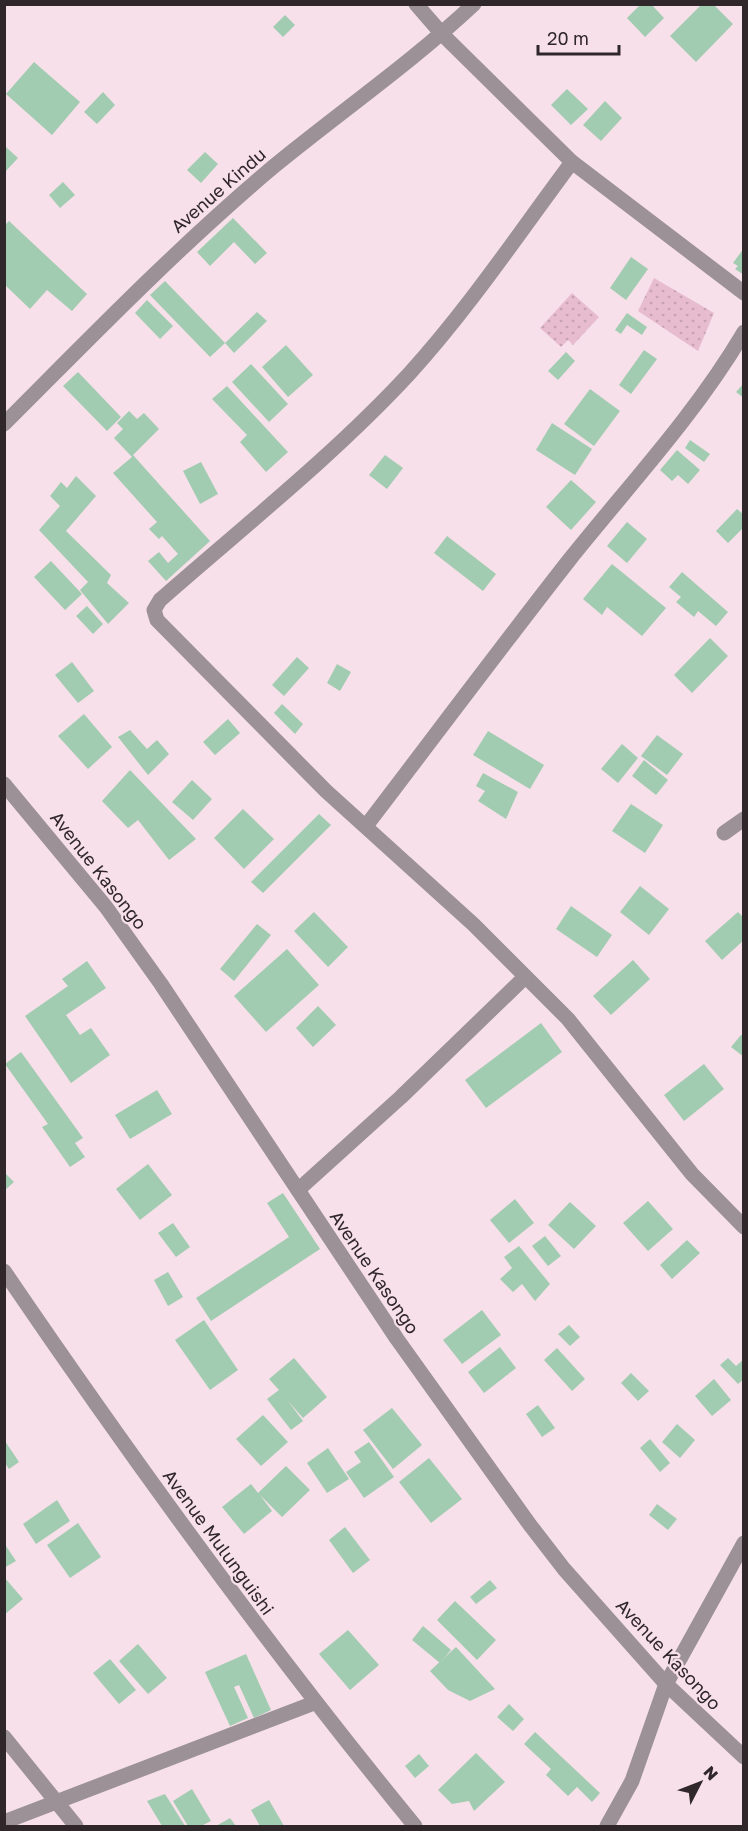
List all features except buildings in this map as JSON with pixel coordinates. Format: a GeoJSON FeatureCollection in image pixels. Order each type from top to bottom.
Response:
{"type":"FeatureCollection","features":[{"type":"Feature","properties":{"kind":"street"},"geometry":{"type":"LineString","coordinates":[[416,4],[442,34],[572,162],[744,293]]}},
{"type":"Feature","properties":{"kind":"street","name":"Avenue Kindu"},"geometry":{"type":"LineString","coordinates":[[4,424],[180,248],[275,166],[442,34],[474,4]]}},
{"type":"Feature","properties":{"kind":"street"},"geometry":{"type":"LineString","coordinates":[[572,162],[439,340],[407,376],[367,417],[155,607],[157,620],[318,782],[473,924],[568,1018],[692,1174],[744,1227]]}},
{"type":"Feature","properties":{"kind":"street"},"geometry":{"type":"LineString","coordinates":[[366,826],[564,567],[709,387],[744,332]]}},
{"type":"Feature","properties":{"kind":"street","name":"Avenue Kasongo"},"geometry":{"type":"LineString","coordinates":[[4,784],[106,907],[161,984],[396,1339],[530,1525],[564,1569],[666,1684],[744,1757]]}},
{"type":"Feature","properties":{"kind":"street"},"geometry":{"type":"LineString","coordinates":[[724,833],[744,819]]}},
{"type":"Feature","properties":{"kind":"street"},"geometry":{"type":"LineString","coordinates":[[298,1190],[400,1097],[525,977]]}},
{"type":"Feature","properties":{"kind":"street","name":"Avenue Mulunguishi"},"geometry":{"type":"LineString","coordinates":[[4,1271],[183,1528],[314,1703],[415,1827]]}},
{"type":"Feature","properties":{"kind":"street"},"geometry":{"type":"LineString","coordinates":[[607,1827],[632,1781],[666,1684],[739,1560],[744,1543]]}},
{"type":"Feature","properties":{"kind":"street"},"geometry":{"type":"LineString","coordinates":[[4,1822],[314,1703]]}},
{"type":"Feature","properties":{"kind":"street"},"geometry":{"type":"LineString","coordinates":[[4,1737],[76,1827]]}},
{"type":"Feature","properties":{"kind":"shaded area"},"geometry":{"type":"Polygon","coordinates":[[[654,278],[714,313],[698,351],[638,311],[654,278]]]}},
{"type":"Feature","properties":{"kind":"shaded area"},"geometry":{"type":"Polygon","coordinates":[[[572,293],[599,317],[573,345],[568,340],[561,347],[540,328],[572,293]]]}}]}
